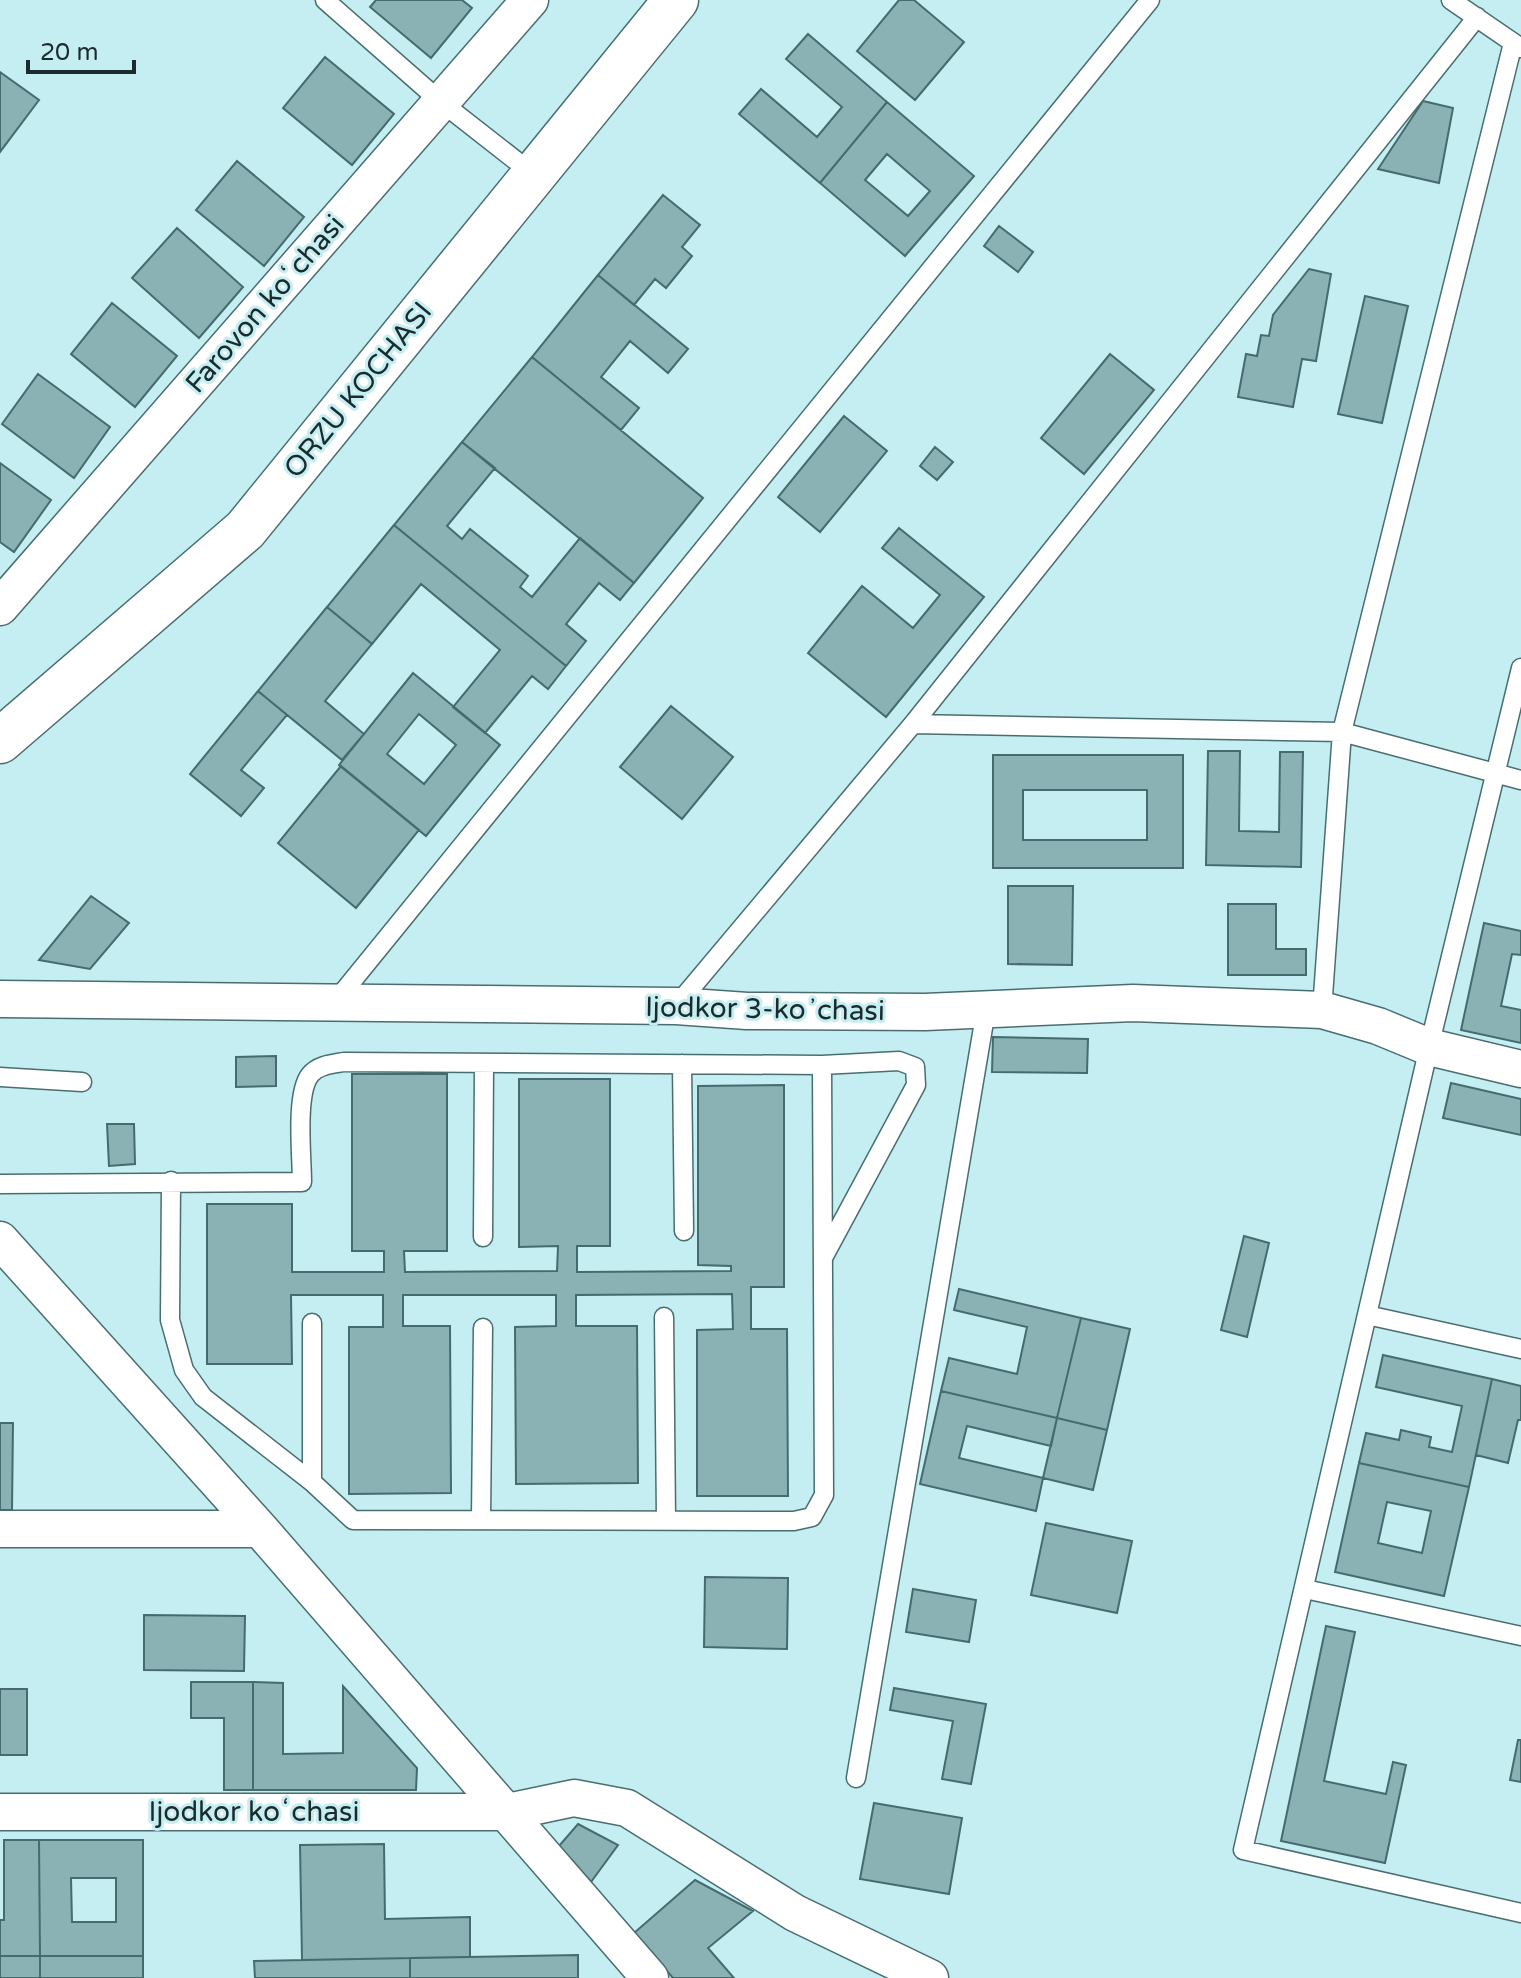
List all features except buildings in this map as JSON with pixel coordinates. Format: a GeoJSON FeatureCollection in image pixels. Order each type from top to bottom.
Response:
{"type":"FeatureCollection","features":[{"type":"Feature","properties":{"kind":"main road","name":"ORZU KOCHASI"},"geometry":{"type":"LineString","coordinates":[[10,727],[245,530],[676,0]]}},
{"type":"Feature","properties":{"kind":"street","name":"Farovon koʻchasi"},"geometry":{"type":"LineString","coordinates":[[0,607],[530,0]]}},
{"type":"Feature","properties":{"kind":"street","name":"Ijodkor 3-koʼchasi"},"geometry":{"type":"LineString","coordinates":[[0,999],[676,1006],[761,1011],[986,1010],[1133,1003],[1322,1010],[1378,1026],[1429,1047],[1521,1069]]}},
{"type":"Feature","properties":{"kind":"street"},"geometry":{"type":"LineString","coordinates":[[2,1245],[260,1529],[650,1978]]}},
{"type":"Feature","properties":{"kind":"street"},"geometry":{"type":"LineString","coordinates":[[0,1529],[260,1529]]}},
{"type":"Feature","properties":{"kind":"street","name":"Ijodkor koʻchasi"},"geometry":{"type":"LineString","coordinates":[[0,1812],[508,1812],[574,1798],[627,1808],[795,1913],[930,1978]]}},
{"type":"Feature","properties":{"kind":"lane"},"geometry":{"type":"LineString","coordinates":[[325,0],[441,102],[533,174]]}},
{"type":"Feature","properties":{"kind":"lane"},"geometry":{"type":"LineString","coordinates":[[333,1004],[1150,0]]}},
{"type":"Feature","properties":{"kind":"lane"},"geometry":{"type":"LineString","coordinates":[[1322,1010],[1342,732],[1517,45],[1451,0]]}},
{"type":"Feature","properties":{"kind":"lane"},"geometry":{"type":"LineString","coordinates":[[676,1006],[913,724],[1477,17]]}},
{"type":"Feature","properties":{"kind":"lane"},"geometry":{"type":"LineString","coordinates":[[1521,668],[1429,1047],[1243,1850],[1521,1913]]}},
{"type":"Feature","properties":{"kind":"lane"},"geometry":{"type":"LineString","coordinates":[[913,724],[1342,732],[1521,780]]}},
{"type":"Feature","properties":{"kind":"lane"},"geometry":{"type":"LineString","coordinates":[[856,1778],[986,1010]]}},
{"type":"Feature","properties":{"kind":"lane"},"geometry":{"type":"LineString","coordinates":[[0,1184],[302,1182],[305,1085],[311,1074],[325,1065],[344,1062],[822,1065],[899,1061],[915,1067],[916,1085],[823,1259]]}},
{"type":"Feature","properties":{"kind":"lane"},"geometry":{"type":"LineString","coordinates":[[483,1237],[484,1063]]}},
{"type":"Feature","properties":{"kind":"lane"},"geometry":{"type":"LineString","coordinates":[[682,1064],[684,1231]]}},
{"type":"Feature","properties":{"kind":"lane"},"geometry":{"type":"LineString","coordinates":[[171,1181],[170,1320],[184,1370],[203,1397],[312,1482],[353,1520],[794,1521],[812,1517],[824,1495],[822,1065]]}},
{"type":"Feature","properties":{"kind":"lane"},"geometry":{"type":"LineString","coordinates":[[0,1077],[82,1082]]}},
{"type":"Feature","properties":{"kind":"lane"},"geometry":{"type":"LineString","coordinates":[[1367,1315],[1521,1349]]}},
{"type":"Feature","properties":{"kind":"lane"},"geometry":{"type":"LineString","coordinates":[[664,1317],[666,1519]]}},
{"type":"Feature","properties":{"kind":"lane"},"geometry":{"type":"LineString","coordinates":[[312,1323],[312,1482]]}},
{"type":"Feature","properties":{"kind":"lane"},"geometry":{"type":"LineString","coordinates":[[481,1519],[483,1328]]}},
{"type":"Feature","properties":{"kind":"lane"},"geometry":{"type":"LineString","coordinates":[[1305,1589],[1521,1636]]}}]}
